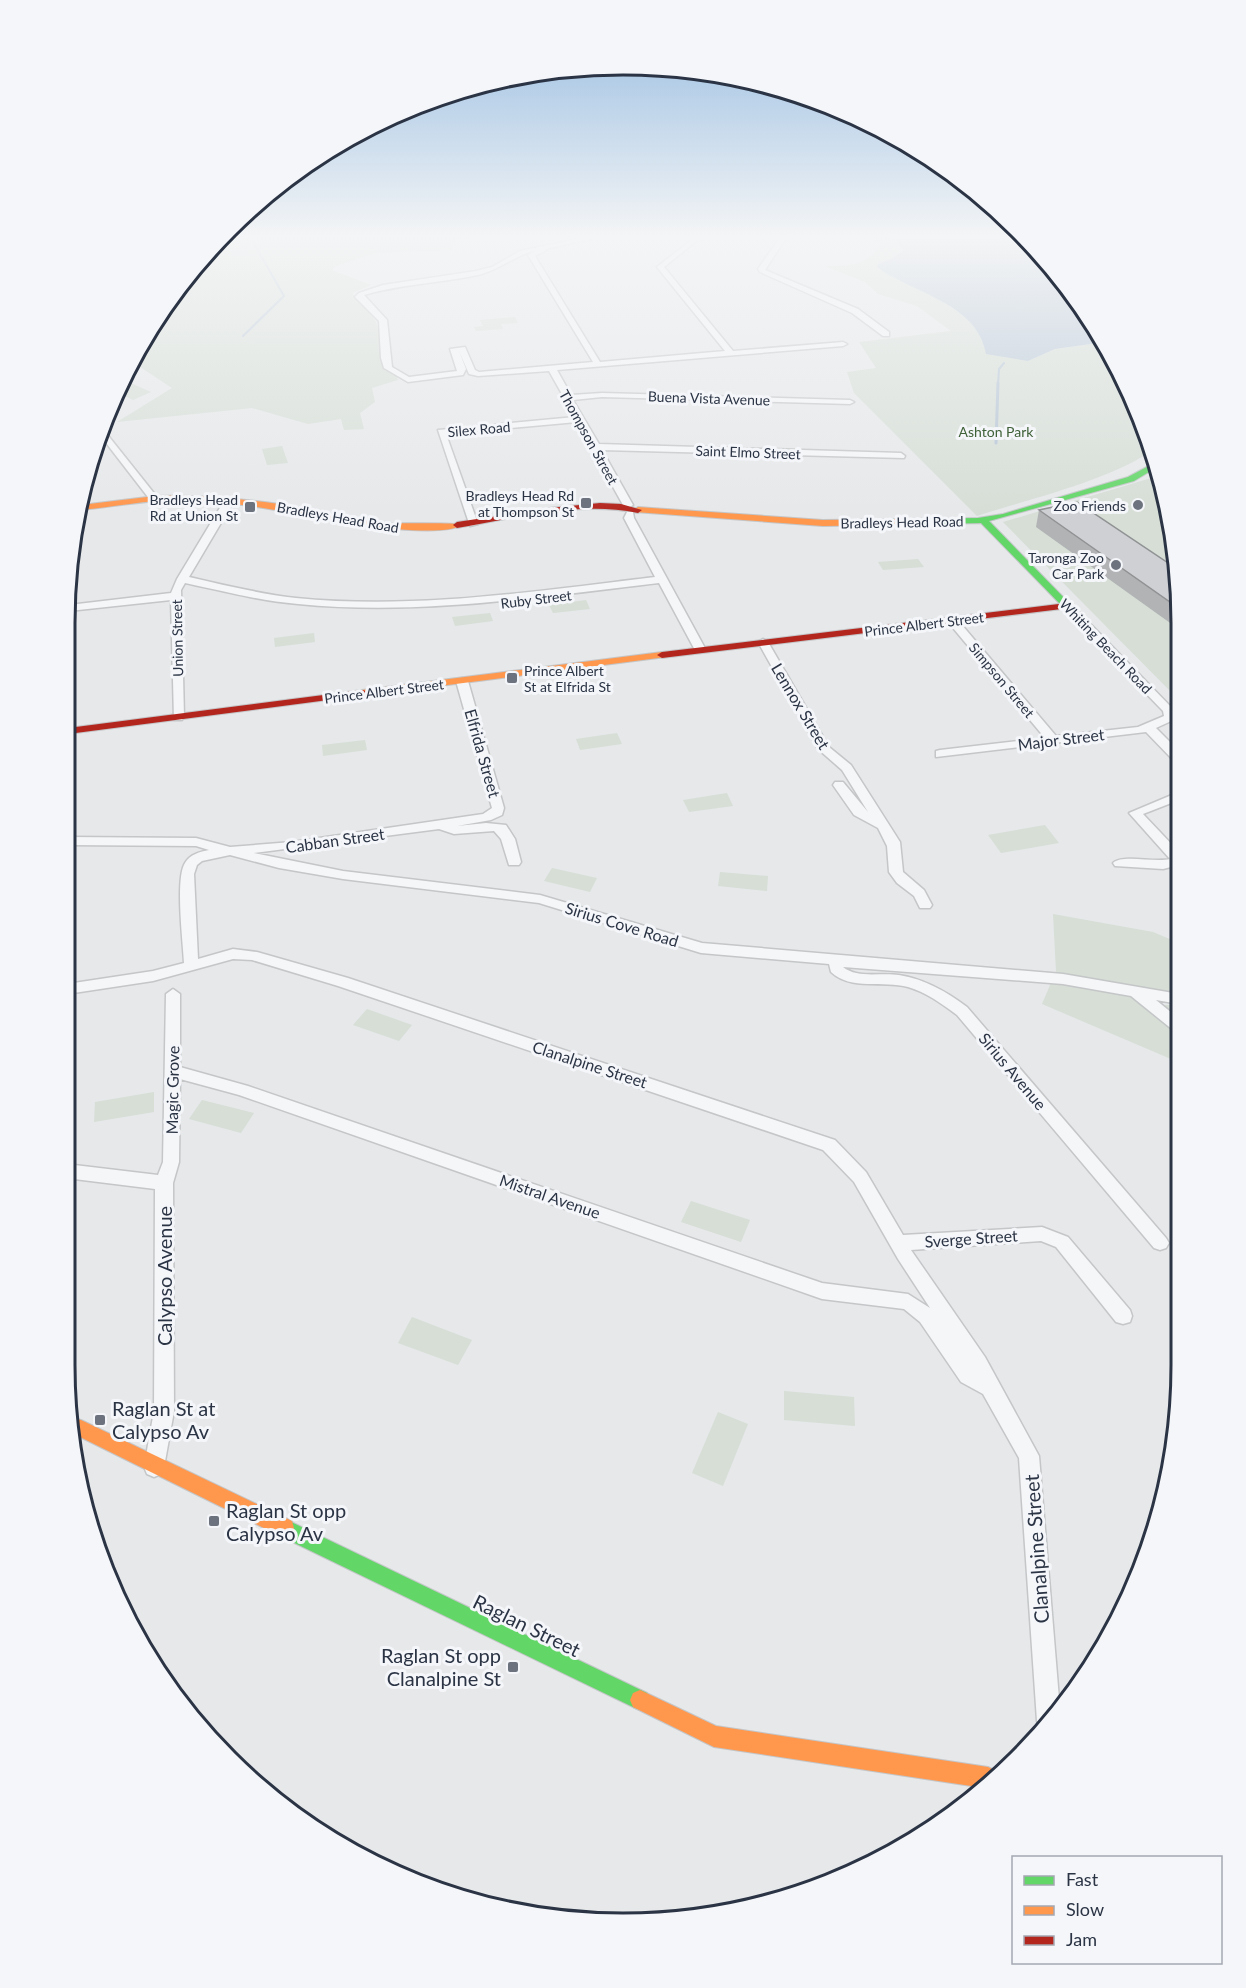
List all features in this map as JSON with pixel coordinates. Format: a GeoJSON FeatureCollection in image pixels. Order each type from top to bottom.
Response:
{"type":"FeatureCollection","features":[{"type":"Feature","properties":{"kind":"street"},"geometry":{"type":"LineString","coordinates":[[383,328],[385,358],[388,368],[408,380],[460,373],[462,369],[454,349],[458,348]]}},
{"type":"Feature","properties":{"kind":"street"},"geometry":{"type":"LineString","coordinates":[[575,328],[597,363]]}},
{"type":"Feature","properties":{"kind":"street"},"geometry":{"type":"LineString","coordinates":[[710,328],[730,352]]}},
{"type":"Feature","properties":{"kind":"street"},"geometry":{"type":"LineString","coordinates":[[878,328],[886,334]]}},
{"type":"Feature","properties":{"kind":"street"},"geometry":{"type":"LineString","coordinates":[[891,328],[898,333]]}},
{"type":"Feature","properties":{"kind":"street"},"geometry":{"type":"LineString","coordinates":[[452,336],[458,348],[462,349],[474,374],[843,344]]}},
{"type":"Feature","properties":{"kind":"street","name":"Thompson Street"},"geometry":{"type":"LineString","coordinates":[[551,368],[595,447],[629,518],[700,650]]}},
{"type":"Feature","properties":{"kind":"street","name":"Buena Vista Avenue"},"geometry":{"type":"LineString","coordinates":[[567,398],[602,394],[850,402]]}},
{"type":"Feature","properties":{"kind":"street","name":"Silex Road"},"geometry":{"type":"LineString","coordinates":[[473,524],[441,432],[579,420]]}},
{"type":"Feature","properties":{"kind":"street"},"geometry":{"type":"LineString","coordinates":[[107,438],[154,499]]}},
{"type":"Feature","properties":{"kind":"street","name":"Saint Elmo Street"},"geometry":{"type":"LineString","coordinates":[[595,447],[901,456]]}},
{"type":"Feature","properties":{"kind":"street","name":"Bradleys Head Road"},"geometry":{"type":"LineString","coordinates":[[88,506],[124,499],[229,501],[396,528],[473,524],[566,508],[823,523],[984,520],[1131,479],[1148,469]]}},
{"type":"Feature","properties":{"kind":"street","name":"Union Street"},"geometry":{"type":"LineString","coordinates":[[178,715],[175,596],[183,576],[229,501]]}},
{"type":"Feature","properties":{"kind":"street","name":"Whiting Beach Road"},"geometry":{"type":"LineString","coordinates":[[984,520],[1171,710]]}},
{"type":"Feature","properties":{"kind":"street","name":"Ruby Street"},"geometry":{"type":"LineString","coordinates":[[183,576],[279,599],[319,603],[407,605],[423,609],[451,609],[663,582]]}},
{"type":"Feature","properties":{"kind":"street"},"geometry":{"type":"LineString","coordinates":[[75,607],[175,596]]}},
{"type":"Feature","properties":{"kind":"street","name":"Prince Albert Street"},"geometry":{"type":"LineString","coordinates":[[75,724],[178,715],[462,681],[1065,604]]}},
{"type":"Feature","properties":{"kind":"street","name":"Prince Albert Street"},"geometry":{"type":"LineString","coordinates":[[781,639],[790,636],[1065,604]]}},
{"type":"Feature","properties":{"kind":"street","name":"Simpson Street"},"geometry":{"type":"LineString","coordinates":[[952,620],[1052,739]]}},
{"type":"Feature","properties":{"kind":"street","name":"Lennox Street"},"geometry":{"type":"LineString","coordinates":[[763,642],[824,749],[847,768],[883,826],[897,852],[895,869],[898,875],[921,892],[925,905]]}},
{"type":"Feature","properties":{"kind":"street","name":"Prince Albert Street"},"geometry":{"type":"LineString","coordinates":[[75,730],[689,649],[700,650]]}},
{"type":"Feature","properties":{"kind":"street","name":"Elfrida Street"},"geometry":{"type":"LineString","coordinates":[[441,825],[486,817],[498,808],[462,681]]}},
{"type":"Feature","properties":{"kind":"street"},"geometry":{"type":"LineString","coordinates":[[1171,718],[1149,728],[1171,751]]}},
{"type":"Feature","properties":{"kind":"street","name":"Major Street"},"geometry":{"type":"LineString","coordinates":[[940,754],[1149,728]]}},
{"type":"Feature","properties":{"kind":"street"},"geometry":{"type":"LineString","coordinates":[[839,785],[859,812],[883,826]]}},
{"type":"Feature","properties":{"kind":"street"},"geometry":{"type":"LineString","coordinates":[[1171,799],[1136,813],[1171,852]]}},
{"type":"Feature","properties":{"kind":"street"},"geometry":{"type":"LineString","coordinates":[[441,825],[454,830],[486,825],[501,828],[508,839],[514,862]]}},
{"type":"Feature","properties":{"kind":"street","name":"Cabban Street"},"geometry":{"type":"LineString","coordinates":[[228,851],[292,846],[441,825]]}},
{"type":"Feature","properties":{"kind":"street","name":"Sirius Cove Road"},"geometry":{"type":"LineString","coordinates":[[75,841],[212,845],[279,864],[343,875],[540,899],[701,948],[1063,979],[1171,998]]}},
{"type":"Feature","properties":{"kind":"street"},"geometry":{"type":"LineString","coordinates":[[176,843],[187,869],[190,966]]}},
{"type":"Feature","properties":{"kind":"street"},"geometry":{"type":"LineString","coordinates":[[187,869],[197,858],[228,851]]}},
{"type":"Feature","properties":{"kind":"street"},"geometry":{"type":"LineString","coordinates":[[1120,863],[1163,865],[1171,862]]}},
{"type":"Feature","properties":{"kind":"street","name":"Clanalpine Street"},"geometry":{"type":"LineString","coordinates":[[75,988],[153,976],[233,954],[262,957],[829,1145],[860,1178],[978,1363],[1029,1456],[1048,1710]]}},
{"type":"Feature","properties":{"kind":"street","name":"Sirius Avenue"},"geometry":{"type":"LineString","coordinates":[[837,958],[836,968],[839,972],[853,976],[899,980],[931,988],[962,1011],[1160,1243]]}},
{"type":"Feature","properties":{"kind":"street"},"geometry":{"type":"LineString","coordinates":[[1136,992],[1171,1020]]}},
{"type":"Feature","properties":{"kind":"street","name":"Magic Grove"},"geometry":{"type":"LineString","coordinates":[[164,1183],[171,1162],[173,994]]}},
{"type":"Feature","properties":{"kind":"street","name":"Mistral Avenue"},"geometry":{"type":"LineString","coordinates":[[172,1071],[242,1090],[822,1291],[908,1302],[927,1316]]}},
{"type":"Feature","properties":{"kind":"street","name":"Calypso Avenue"},"geometry":{"type":"LineString","coordinates":[[75,1172],[164,1183],[164,1412],[154,1467]]}},
{"type":"Feature","properties":{"kind":"street","name":"Sverge Street"},"geometry":{"type":"LineString","coordinates":[[900,1243],[1042,1234],[1062,1242],[1123,1316]]}},
{"type":"Feature","properties":{"kind":"street","name":"Clanalpine Street"},"geometry":{"type":"LineString","coordinates":[[927,1316],[968,1376],[990,1388]]}},
{"type":"Feature","properties":{"kind":"street","name":"Raglan Street"},"geometry":{"type":"LineString","coordinates":[[79,1428],[154,1467],[714,1736],[984,1777]]}},
{"type":"Feature","properties":{"kind":"green space"},"geometry":{"type":"Polygon","coordinates":[[[161,328],[378,328],[398,380],[372,388],[375,402],[360,413],[364,429],[344,430],[341,419],[308,424],[252,408],[117,422],[172,388],[140,367],[161,328]]]}},
{"type":"Feature","properties":{"kind":"green space"},"geometry":{"type":"Polygon","coordinates":[[[474,328],[503,329],[476,331],[474,328]]]}},
{"type":"Feature","properties":{"kind":"green space","name":"Ashton Park"},"geometry":{"type":"Polygon","coordinates":[[[947,328],[975,328],[983,343],[1028,361],[1055,349],[1094,343],[1129,413],[1144,455],[1094,479],[977,516],[854,393],[847,372],[876,368],[859,342],[951,331],[947,328]]]}},
{"type":"Feature","properties":{"kind":"green space"},"geometry":{"type":"Polygon","coordinates":[[[131,383],[151,392],[133,400],[125,396],[131,383]]]}},
{"type":"Feature","properties":{"kind":"green space"},"geometry":{"type":"Polygon","coordinates":[[[282,446],[288,463],[267,465],[262,449],[282,446]]]}},
{"type":"Feature","properties":{"kind":"green space"},"geometry":{"type":"Polygon","coordinates":[[[1151,478],[1160,516],[1170,587],[1171,692],[1003,522],[1151,478]]]}},
{"type":"Feature","properties":{"kind":"green space"},"geometry":{"type":"Polygon","coordinates":[[[918,559],[924,567],[883,570],[878,562],[918,559]]]}},
{"type":"Feature","properties":{"kind":"green space"},"geometry":{"type":"Polygon","coordinates":[[[586,600],[590,609],[553,613],[549,605],[586,600]]]}},
{"type":"Feature","properties":{"kind":"green space"},"geometry":{"type":"Polygon","coordinates":[[[490,613],[493,621],[455,626],[452,617],[490,613]]]}},
{"type":"Feature","properties":{"kind":"green space"},"geometry":{"type":"Polygon","coordinates":[[[314,633],[315,642],[275,647],[274,638],[314,633]]]}},
{"type":"Feature","properties":{"kind":"green space"},"geometry":{"type":"Polygon","coordinates":[[[617,733],[622,744],[580,750],[576,739],[617,733]]]}},
{"type":"Feature","properties":{"kind":"green space"},"geometry":{"type":"Polygon","coordinates":[[[365,740],[367,750],[323,756],[322,745],[365,740]]]}},
{"type":"Feature","properties":{"kind":"green space"},"geometry":{"type":"Polygon","coordinates":[[[727,793],[733,806],[689,812],[683,800],[727,793]]]}},
{"type":"Feature","properties":{"kind":"green space"},"geometry":{"type":"Polygon","coordinates":[[[1045,825],[1059,843],[1001,853],[988,835],[1045,825]]]}},
{"type":"Feature","properties":{"kind":"green space"},"geometry":{"type":"Polygon","coordinates":[[[552,868],[597,878],[590,892],[544,881],[552,868]]]}},
{"type":"Feature","properties":{"kind":"green space"},"geometry":{"type":"Polygon","coordinates":[[[720,872],[768,876],[767,891],[718,886],[720,872]]]}},
{"type":"Feature","properties":{"kind":"green space"},"geometry":{"type":"Polygon","coordinates":[[[1053,914],[1153,932],[1171,940],[1171,998],[1138,992],[1156,1005],[1171,1005],[1171,1059],[1042,1004],[1056,971],[1053,914]]]}},
{"type":"Feature","properties":{"kind":"green space"},"geometry":{"type":"Polygon","coordinates":[[[367,1009],[412,1025],[399,1041],[353,1025],[367,1009]]]}},
{"type":"Feature","properties":{"kind":"green space"},"geometry":{"type":"Polygon","coordinates":[[[154,1092],[154,1112],[94,1122],[95,1102],[154,1092]]]}},
{"type":"Feature","properties":{"kind":"green space"},"geometry":{"type":"Polygon","coordinates":[[[202,1100],[254,1113],[241,1133],[189,1119],[202,1100]]]}},
{"type":"Feature","properties":{"kind":"green space"},"geometry":{"type":"Polygon","coordinates":[[[691,1201],[750,1220],[741,1242],[681,1222],[691,1201]]]}},
{"type":"Feature","properties":{"kind":"green space"},"geometry":{"type":"Polygon","coordinates":[[[412,1317],[472,1340],[458,1365],[398,1343],[412,1317]]]}},
{"type":"Feature","properties":{"kind":"green space"},"geometry":{"type":"Polygon","coordinates":[[[784,1391],[854,1397],[855,1426],[784,1420],[784,1391]]]}},
{"type":"Feature","properties":{"kind":"green space"},"geometry":{"type":"Polygon","coordinates":[[[718,1412],[748,1424],[723,1486],[692,1473],[718,1412]]]}},
{"type":"Feature","properties":{"kind":"water"},"geometry":{"type":"Polygon","coordinates":[[[974,328],[1085,328],[1094,343],[1055,349],[1028,361],[986,354],[974,328]]]}},
{"type":"Feature","properties":{"kind":"building"},"geometry":{"type":"Polygon","coordinates":[[[1077,502],[1167,562],[1170,602],[1039,510],[1077,502]]]}},
{"type":"Feature","properties":{"kind":"waterway"},"geometry":{"type":"LineString","coordinates":[[243,336],[251,328]]}},
{"type":"Feature","properties":{"kind":"waterway"},"geometry":{"type":"LineString","coordinates":[[998,385],[999,369],[1004,363]]}},
{"type":"Feature","properties":{"kind":"waterway"},"geometry":{"type":"LineString","coordinates":[[996,443],[998,383]]}},
{"type":"Feature","properties":{"kind":"traffic: fast"},"geometry":{"type":"LineString","coordinates":[[897,522],[978,521],[1004,516],[1131,479],[1148,469]]}},
{"type":"Feature","properties":{"kind":"traffic: fast"},"geometry":{"type":"LineString","coordinates":[[984,521],[1067,606]]}},
{"type":"Feature","properties":{"kind":"traffic: fast"},"geometry":{"type":"LineString","coordinates":[[285,1528],[640,1700]]}},
{"type":"Feature","properties":{"kind":"traffic: slow"},"geometry":{"type":"LineString","coordinates":[[88,507],[155,498],[230,500],[390,526],[457,525]]}},
{"type":"Feature","properties":{"kind":"traffic: slow"},"geometry":{"type":"LineString","coordinates":[[638,510],[823,523],[897,522]]}},
{"type":"Feature","properties":{"kind":"traffic: slow"},"geometry":{"type":"LineString","coordinates":[[362,693],[662,655]]}},
{"type":"Feature","properties":{"kind":"traffic: slow"},"geometry":{"type":"LineString","coordinates":[[79,1428],[285,1528]]}},
{"type":"Feature","properties":{"kind":"traffic: slow"},"geometry":{"type":"LineString","coordinates":[[640,1700],[714,1736],[984,1777]]}},
{"type":"Feature","properties":{"kind":"traffic: jam"},"geometry":{"type":"LineString","coordinates":[[457,525],[575,507],[600,506],[638,510]]}},
{"type":"Feature","properties":{"kind":"traffic: jam"},"geometry":{"type":"LineString","coordinates":[[662,655],[1067,606]]}},
{"type":"Feature","properties":{"kind":"traffic: jam"},"geometry":{"type":"LineString","coordinates":[[75,730],[362,693]]}},
{"type":"Feature","properties":{"kind":"place","name":"Bradleys Head Rd at Thompson St"},"geometry":{"type":"Point","coordinates":[586,503]}},
{"type":"Feature","properties":{"kind":"place","name":"Zoo Friends"},"geometry":{"type":"Point","coordinates":[1138,505]}},
{"type":"Feature","properties":{"kind":"place","name":"Bradleys Head Rd at Union St"},"geometry":{"type":"Point","coordinates":[250,507]}},
{"type":"Feature","properties":{"kind":"place","name":"Taronga Zoo Car Park"},"geometry":{"type":"Point","coordinates":[1116,565]}},
{"type":"Feature","properties":{"kind":"place","name":"Prince Albert St at Elfrida St"},"geometry":{"type":"Point","coordinates":[512,678]}},
{"type":"Feature","properties":{"kind":"place","name":"Raglan St at Calypso Av"},"geometry":{"type":"Point","coordinates":[100,1420]}},
{"type":"Feature","properties":{"kind":"place","name":"Raglan St opp Calypso Av"},"geometry":{"type":"Point","coordinates":[214,1521]}},
{"type":"Feature","properties":{"kind":"place","name":"Raglan St opp Clanalpine St"},"geometry":{"type":"Point","coordinates":[513,1667]}}]}
